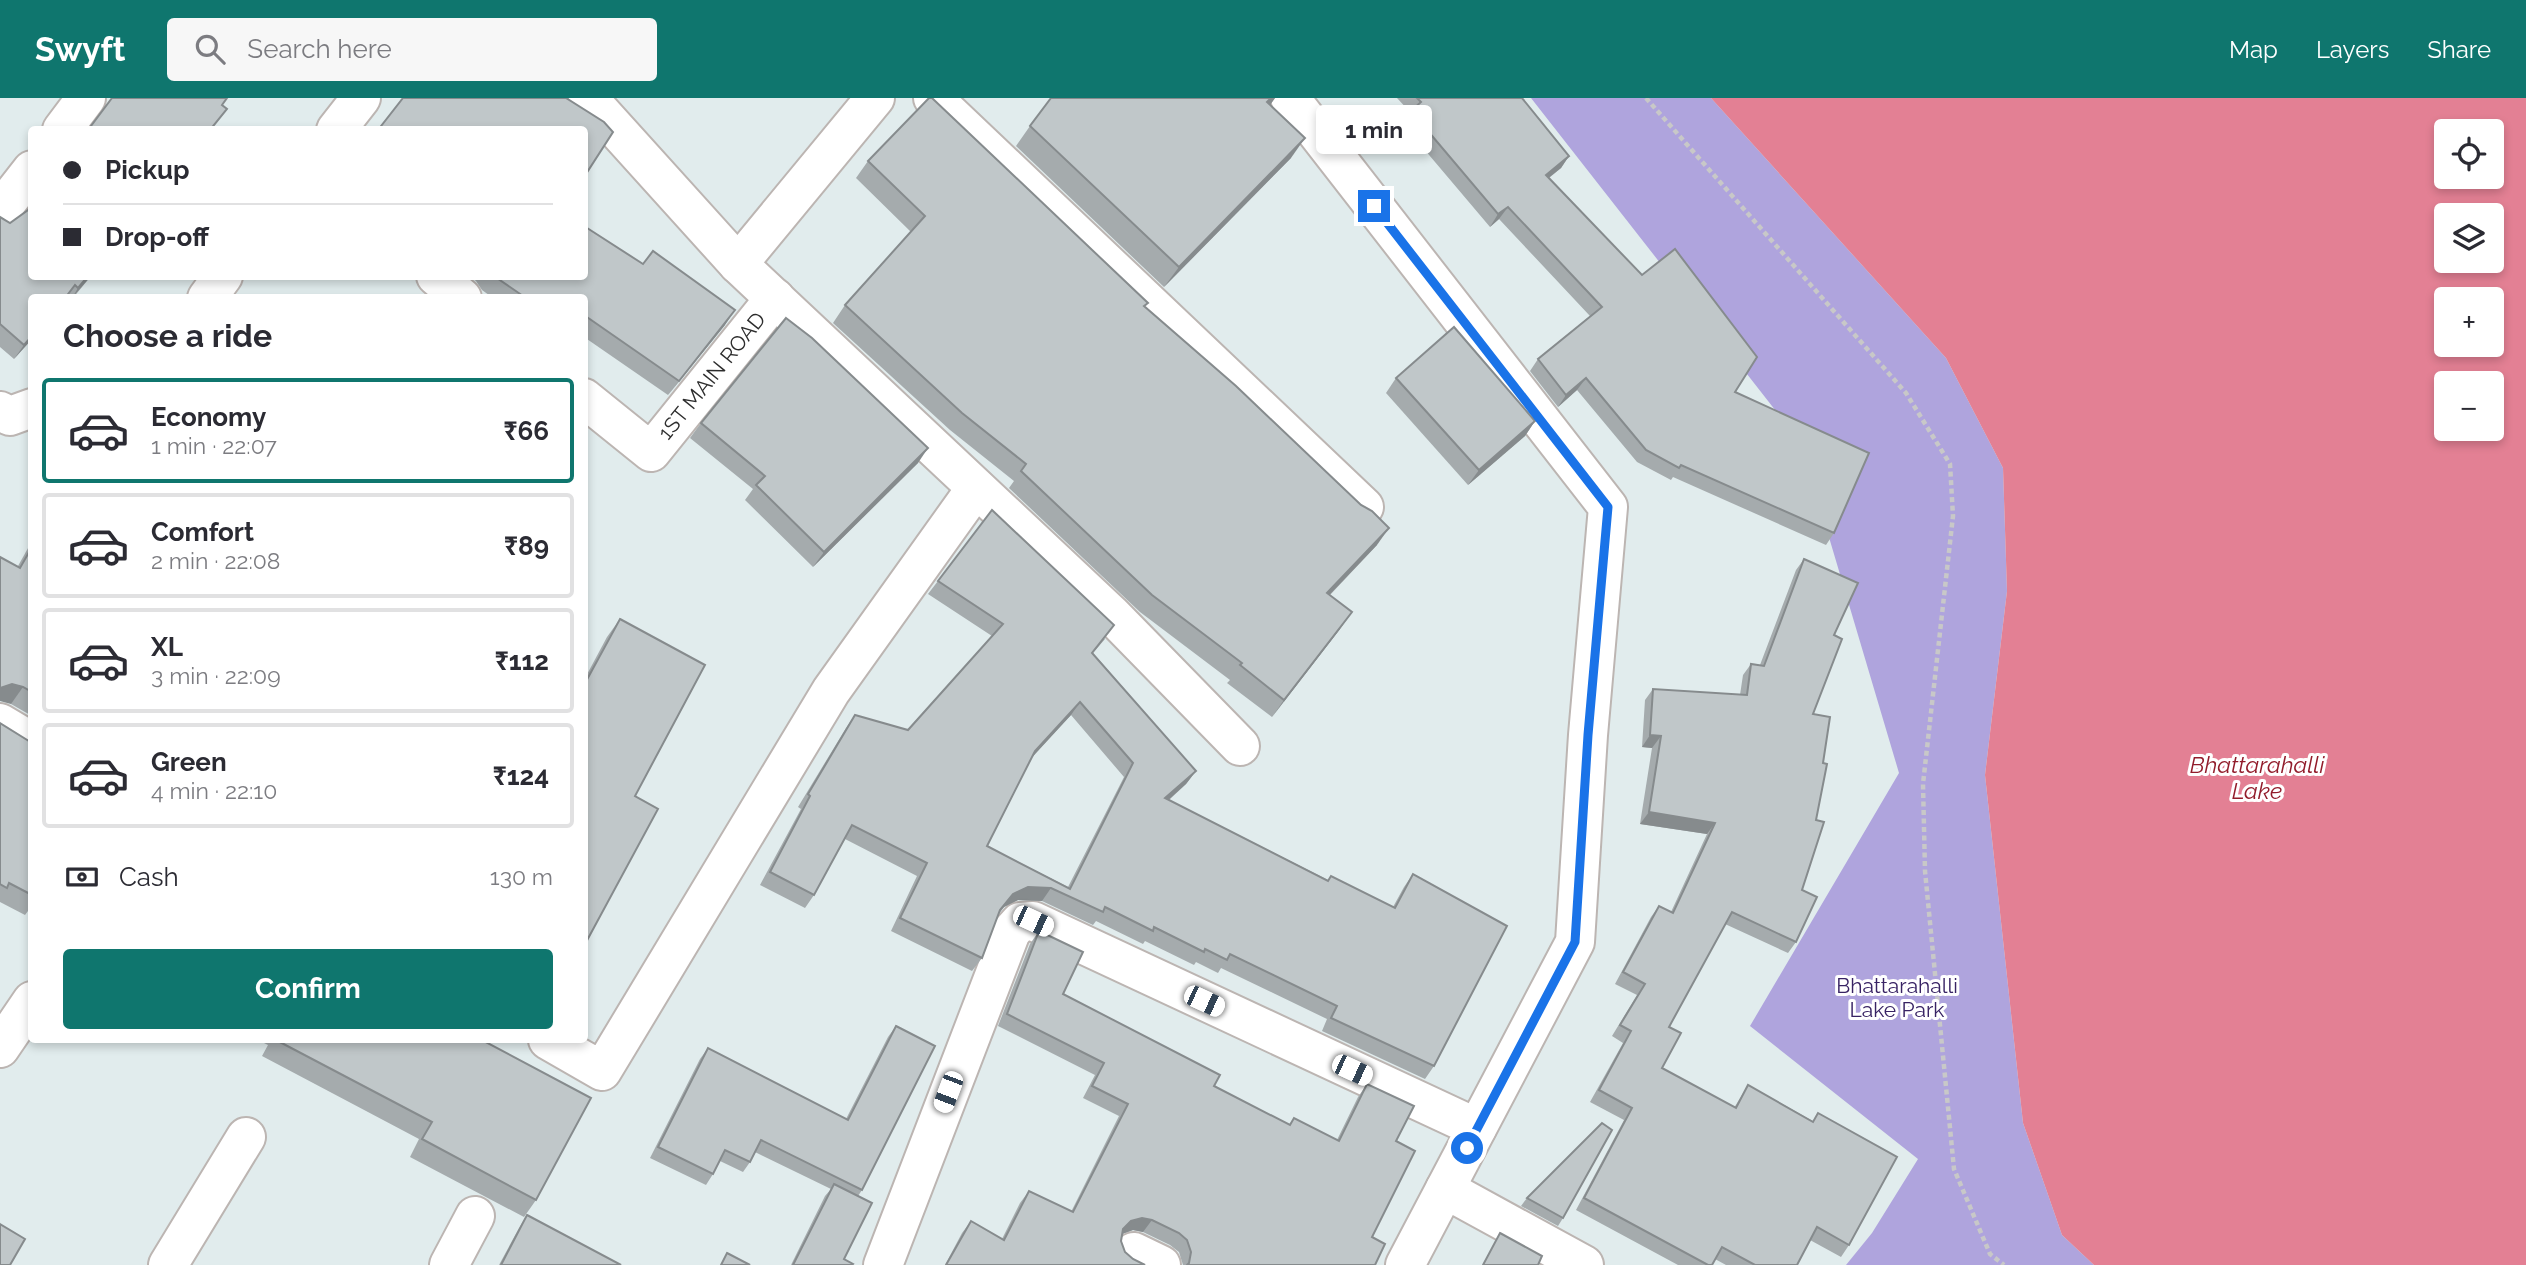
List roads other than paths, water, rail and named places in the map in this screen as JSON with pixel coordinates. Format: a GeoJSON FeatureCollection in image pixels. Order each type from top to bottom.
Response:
{"type":"FeatureCollection","features":[{"type":"Feature","properties":{"kind":"street"},"geometry":{"type":"LineString","coordinates":[[65,126],[86,98]]}},
{"type":"Feature","properties":{"kind":"street"},"geometry":{"type":"LineString","coordinates":[[339,126],[361,98]]}},
{"type":"Feature","properties":{"kind":"street"},"geometry":{"type":"LineString","coordinates":[[589,98],[738,264],[1111,614],[1240,746]]}},
{"type":"Feature","properties":{"kind":"street"},"geometry":{"type":"LineString","coordinates":[[738,264],[875,98]]}},
{"type":"Feature","properties":{"kind":"street"},"geometry":{"type":"LineString","coordinates":[[933,98],[1364,507]]}},
{"type":"Feature","properties":{"kind":"street"},"geometry":{"type":"LineString","coordinates":[[1290,98],[1608,507],[1588,735],[1575,942],[1405,1265]]}},
{"type":"Feature","properties":{"kind":"street"},"geometry":{"type":"LineString","coordinates":[[0,211],[28,175]]}},
{"type":"Feature","properties":{"kind":"street"},"geometry":{"type":"LineString","coordinates":[[441,280],[457,294]]}},
{"type":"Feature","properties":{"kind":"street","name":"1ST MAIN ROAD"},"geometry":{"type":"LineString","coordinates":[[588,401],[651,452],[775,298]]}},
{"type":"Feature","properties":{"kind":"street"},"geometry":{"type":"LineString","coordinates":[[0,411],[10,416],[28,409]]}},
{"type":"Feature","properties":{"kind":"street"},"geometry":{"type":"LineString","coordinates":[[553,1043],[603,1071],[831,691],[976,488]]}},
{"type":"Feature","properties":{"kind":"street"},"geometry":{"type":"LineString","coordinates":[[0,723],[28,740]]}},
{"type":"Feature","properties":{"kind":"street"},"geometry":{"type":"LineString","coordinates":[[883,1265],[1011,932],[1020,922],[1033,921],[1477,1128]]}},
{"type":"Feature","properties":{"kind":"street"},"geometry":{"type":"LineString","coordinates":[[0,1048],[28,1007]]}},
{"type":"Feature","properties":{"kind":"street"},"geometry":{"type":"LineString","coordinates":[[168,1265],[246,1137]]}},
{"type":"Feature","properties":{"kind":"street"},"geometry":{"type":"LineString","coordinates":[[1445,1189],[1584,1265]]}},
{"type":"Feature","properties":{"kind":"street"},"geometry":{"type":"LineString","coordinates":[[449,1265],[475,1216]]}},
{"type":"Feature","properties":{"kind":"water","name":"Bhattarahalli Lake"},"geometry":{"type":"Polygon","coordinates":[[[1711,98],[2526,98],[2526,1265],[2094,1265],[2062,1235],[2023,1123],[1985,775],[2007,591],[2003,468],[1946,358],[1711,98]]]}},
{"type":"Feature","properties":{"kind":"park label","name":"Bhattarahalli Lake Park"},"geometry":{"type":"Point","coordinates":[1897,998]}}]}
